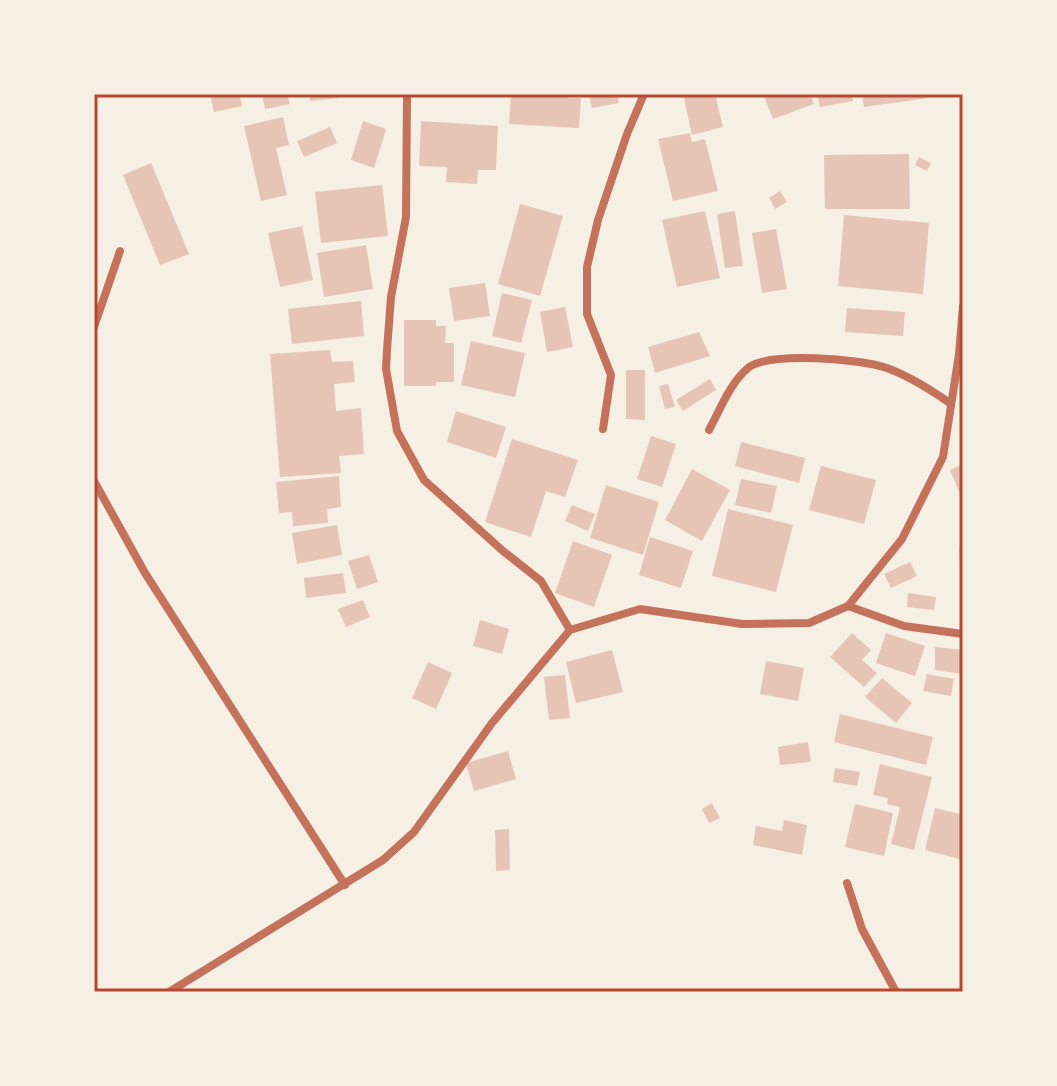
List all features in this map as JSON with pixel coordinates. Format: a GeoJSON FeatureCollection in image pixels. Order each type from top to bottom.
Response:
{"type":"FeatureCollection","features":[{"type":"Feature","properties":{"kind":"street"},"geometry":{"type":"LineString","coordinates":[[407,94],[406,217],[391,297],[386,369],[397,431],[424,480],[541,581],[570,630]]}},
{"type":"Feature","properties":{"kind":"street"},"geometry":{"type":"LineString","coordinates":[[603,429],[611,375],[587,314],[587,267],[598,220],[644,94]]}},
{"type":"Feature","properties":{"kind":"street"},"geometry":{"type":"LineString","coordinates":[[94,327],[120,251]]}},
{"type":"Feature","properties":{"kind":"street"},"geometry":{"type":"LineString","coordinates":[[169,992],[383,860],[414,832],[492,723],[570,630],[640,609],[742,624],[809,623],[848,606],[902,539],[943,457],[963,306]]}},
{"type":"Feature","properties":{"kind":"street"},"geometry":{"type":"LineString","coordinates":[[709,430],[732,387],[747,369],[759,361],[808,358],[883,367],[918,381],[951,404]]}},
{"type":"Feature","properties":{"kind":"street"},"geometry":{"type":"LineString","coordinates":[[94,481],[145,573],[345,885]]}},
{"type":"Feature","properties":{"kind":"street"},"geometry":{"type":"LineString","coordinates":[[848,606],[904,626],[963,634]]}},
{"type":"Feature","properties":{"kind":"street"},"geometry":{"type":"LineString","coordinates":[[847,883],[862,929],[896,992]]}},
{"type":"Feature","properties":{"kind":"building"},"geometry":{"type":"Polygon","coordinates":[[[210,94],[239,94],[242,106],[214,112],[210,94]]]}},
{"type":"Feature","properties":{"kind":"building"},"geometry":{"type":"Polygon","coordinates":[[[262,94],[287,94],[290,104],[265,109],[262,94]]]}},
{"type":"Feature","properties":{"kind":"building"},"geometry":{"type":"Polygon","coordinates":[[[309,94],[339,94],[339,98],[310,101],[309,94]]]}},
{"type":"Feature","properties":{"kind":"building"},"geometry":{"type":"Polygon","coordinates":[[[511,94],[568,94],[568,98],[581,98],[579,128],[509,124],[511,94]]]}},
{"type":"Feature","properties":{"kind":"building"},"geometry":{"type":"Polygon","coordinates":[[[589,94],[617,94],[619,103],[592,108],[589,94]]]}},
{"type":"Feature","properties":{"kind":"building"},"geometry":{"type":"Polygon","coordinates":[[[683,94],[715,94],[723,127],[692,135],[683,94]]]}},
{"type":"Feature","properties":{"kind":"building"},"geometry":{"type":"Polygon","coordinates":[[[763,94],[810,94],[814,104],[773,119],[763,94]]]}},
{"type":"Feature","properties":{"kind":"building"},"geometry":{"type":"Polygon","coordinates":[[[817,94],[852,94],[853,101],[820,107],[817,94]]]}},
{"type":"Feature","properties":{"kind":"building"},"geometry":{"type":"Polygon","coordinates":[[[862,94],[927,94],[928,98],[864,107],[862,94]]]}},
{"type":"Feature","properties":{"kind":"building"},"geometry":{"type":"Polygon","coordinates":[[[283,117],[289,145],[276,148],[287,195],[261,201],[244,126],[283,117]]]}},
{"type":"Feature","properties":{"kind":"building"},"geometry":{"type":"Polygon","coordinates":[[[363,121],[386,129],[374,168],[351,160],[363,121]]]}},
{"type":"Feature","properties":{"kind":"building"},"geometry":{"type":"Polygon","coordinates":[[[421,121],[498,126],[496,170],[478,170],[477,184],[446,182],[447,167],[419,166],[421,121]]]}},
{"type":"Feature","properties":{"kind":"building"},"geometry":{"type":"Polygon","coordinates":[[[330,127],[337,143],[304,157],[297,141],[330,127]]]}},
{"type":"Feature","properties":{"kind":"building"},"geometry":{"type":"Polygon","coordinates":[[[690,133],[692,142],[705,139],[718,191],[673,201],[658,139],[690,133]]]}},
{"type":"Feature","properties":{"kind":"building"},"geometry":{"type":"Polygon","coordinates":[[[909,154],[910,209],[825,209],[824,155],[909,154]]]}},
{"type":"Feature","properties":{"kind":"building"},"geometry":{"type":"Polygon","coordinates":[[[919,157],[931,163],[927,171],[915,165],[919,157]]]}},
{"type":"Feature","properties":{"kind":"building"},"geometry":{"type":"Polygon","coordinates":[[[151,163],[189,254],[160,265],[123,175],[151,163]]]}},
{"type":"Feature","properties":{"kind":"building"},"geometry":{"type":"Polygon","coordinates":[[[382,185],[388,236],[321,243],[315,192],[382,185]]]}},
{"type":"Feature","properties":{"kind":"building"},"geometry":{"type":"Polygon","coordinates":[[[780,191],[787,202],[775,209],[769,198],[780,191]]]}},
{"type":"Feature","properties":{"kind":"building"},"geometry":{"type":"Polygon","coordinates":[[[520,204],[563,216],[540,296],[498,284],[520,204]]]}},
{"type":"Feature","properties":{"kind":"building"},"geometry":{"type":"Polygon","coordinates":[[[705,211],[720,278],[677,287],[662,220],[705,211]]]}},
{"type":"Feature","properties":{"kind":"building"},"geometry":{"type":"Polygon","coordinates":[[[735,211],[743,266],[725,268],[717,214],[735,211]]]}},
{"type":"Feature","properties":{"kind":"building"},"geometry":{"type":"Polygon","coordinates":[[[844,215],[929,223],[923,294],[838,286],[844,215]]]}},
{"type":"Feature","properties":{"kind":"building"},"geometry":{"type":"Polygon","coordinates":[[[302,226],[313,280],[280,287],[268,233],[302,226]]]}},
{"type":"Feature","properties":{"kind":"building"},"geometry":{"type":"Polygon","coordinates":[[[776,229],[787,289],[762,293],[752,233],[776,229]]]}},
{"type":"Feature","properties":{"kind":"building"},"geometry":{"type":"Polygon","coordinates":[[[366,245],[373,289],[324,297],[317,253],[366,245]]]}},
{"type":"Feature","properties":{"kind":"building"},"geometry":{"type":"Polygon","coordinates":[[[485,283],[490,316],[454,321],[449,288],[485,283]]]}},
{"type":"Feature","properties":{"kind":"building"},"geometry":{"type":"Polygon","coordinates":[[[502,293],[532,300],[521,343],[492,336],[502,293]]]}},
{"type":"Feature","properties":{"kind":"building"},"geometry":{"type":"Polygon","coordinates":[[[361,301],[364,336],[292,344],[288,309],[361,301]]]}},
{"type":"Feature","properties":{"kind":"building"},"geometry":{"type":"Polygon","coordinates":[[[565,307],[573,347],[547,352],[540,312],[565,307]]]}},
{"type":"Feature","properties":{"kind":"building"},"geometry":{"type":"Polygon","coordinates":[[[847,308],[905,312],[903,336],[845,332],[847,308]]]}},
{"type":"Feature","properties":{"kind":"building"},"geometry":{"type":"Polygon","coordinates":[[[404,320],[436,320],[436,326],[446,326],[445,343],[454,343],[454,382],[436,382],[436,386],[404,386],[404,320]]]}},
{"type":"Feature","properties":{"kind":"building"},"geometry":{"type":"Polygon","coordinates":[[[699,332],[710,356],[655,373],[648,347],[699,332]]]}},
{"type":"Feature","properties":{"kind":"building"},"geometry":{"type":"Polygon","coordinates":[[[471,341],[525,353],[515,397],[461,385],[471,341]]]}},
{"type":"Feature","properties":{"kind":"building"},"geometry":{"type":"Polygon","coordinates":[[[330,350],[332,362],[353,361],[355,382],[334,384],[336,411],[361,408],[364,454],[339,456],[341,473],[280,477],[270,354],[330,350]]]}},
{"type":"Feature","properties":{"kind":"building"},"geometry":{"type":"Polygon","coordinates":[[[626,370],[645,370],[645,420],[626,419],[626,370]]]}},
{"type":"Feature","properties":{"kind":"building"},"geometry":{"type":"Polygon","coordinates":[[[710,379],[716,390],[683,411],[676,400],[710,379]]]}},
{"type":"Feature","properties":{"kind":"building"},"geometry":{"type":"Polygon","coordinates":[[[668,384],[675,407],[665,409],[659,386],[668,384]]]}},
{"type":"Feature","properties":{"kind":"building"},"geometry":{"type":"Polygon","coordinates":[[[456,411],[506,427],[496,458],[447,442],[456,411]]]}},
{"type":"Feature","properties":{"kind":"building"},"geometry":{"type":"Polygon","coordinates":[[[651,436],[676,444],[662,487],[637,479],[651,436]]]}},
{"type":"Feature","properties":{"kind":"building"},"geometry":{"type":"Polygon","coordinates":[[[512,439],[578,460],[565,497],[546,491],[531,537],[485,522],[512,439]]]}},
{"type":"Feature","properties":{"kind":"building"},"geometry":{"type":"Polygon","coordinates":[[[741,442],[805,458],[799,483],[735,466],[741,442]]]}},
{"type":"Feature","properties":{"kind":"building"},"geometry":{"type":"Polygon","coordinates":[[[963,464],[963,501],[950,470],[963,464]]]}},
{"type":"Feature","properties":{"kind":"building"},"geometry":{"type":"Polygon","coordinates":[[[821,466],[876,480],[864,524],[809,510],[821,466]]]}},
{"type":"Feature","properties":{"kind":"building"},"geometry":{"type":"Polygon","coordinates":[[[692,469],[730,490],[702,541],[665,520],[692,469]]]}},
{"type":"Feature","properties":{"kind":"building"},"geometry":{"type":"Polygon","coordinates":[[[339,476],[341,507],[327,509],[328,523],[293,526],[292,512],[279,513],[276,482],[339,476]]]}},
{"type":"Feature","properties":{"kind":"building"},"geometry":{"type":"Polygon","coordinates":[[[741,479],[777,486],[771,513],[735,505],[741,479]]]}},
{"type":"Feature","properties":{"kind":"building"},"geometry":{"type":"Polygon","coordinates":[[[606,485],[659,502],[643,555],[590,538],[606,485]]]}},
{"type":"Feature","properties":{"kind":"building"},"geometry":{"type":"Polygon","coordinates":[[[572,505],[595,514],[588,531],[565,521],[572,505]]]}},
{"type":"Feature","properties":{"kind":"building"},"geometry":{"type":"Polygon","coordinates":[[[728,509],[793,525],[776,592],[712,576],[728,509]]]}},
{"type":"Feature","properties":{"kind":"building"},"geometry":{"type":"Polygon","coordinates":[[[337,525],[342,555],[297,564],[292,533],[337,525]]]}},
{"type":"Feature","properties":{"kind":"building"},"geometry":{"type":"Polygon","coordinates":[[[650,537],[693,551],[681,588],[639,575],[650,537]]]}},
{"type":"Feature","properties":{"kind":"building"},"geometry":{"type":"Polygon","coordinates":[[[573,541],[612,555],[594,607],[555,593],[573,541]]]}},
{"type":"Feature","properties":{"kind":"building"},"geometry":{"type":"Polygon","coordinates":[[[959,547],[963,547],[963,584],[961,584],[959,547]]]}},
{"type":"Feature","properties":{"kind":"building"},"geometry":{"type":"Polygon","coordinates":[[[369,555],[378,582],[357,589],[348,561],[369,555]]]}},
{"type":"Feature","properties":{"kind":"building"},"geometry":{"type":"Polygon","coordinates":[[[910,562],[917,576],[891,588],[884,574],[910,562]]]}},
{"type":"Feature","properties":{"kind":"building"},"geometry":{"type":"Polygon","coordinates":[[[343,573],[346,593],[306,598],[304,578],[343,573]]]}},
{"type":"Feature","properties":{"kind":"building"},"geometry":{"type":"Polygon","coordinates":[[[908,593],[936,597],[934,610],[907,607],[908,593]]]}},
{"type":"Feature","properties":{"kind":"building"},"geometry":{"type":"Polygon","coordinates":[[[363,600],[370,617],[346,627],[338,609],[363,600]]]}},
{"type":"Feature","properties":{"kind":"building"},"geometry":{"type":"Polygon","coordinates":[[[480,620],[509,629],[502,654],[473,646],[480,620]]]}},
{"type":"Feature","properties":{"kind":"building"},"geometry":{"type":"Polygon","coordinates":[[[852,633],[871,650],[862,660],[877,673],[864,687],[830,657],[852,633]]]}},
{"type":"Feature","properties":{"kind":"building"},"geometry":{"type":"Polygon","coordinates":[[[886,633],[925,646],[915,676],[876,663],[886,633]]]}},
{"type":"Feature","properties":{"kind":"building"},"geometry":{"type":"Polygon","coordinates":[[[935,647],[963,650],[963,674],[935,670],[935,647]]]}},
{"type":"Feature","properties":{"kind":"building"},"geometry":{"type":"Polygon","coordinates":[[[612,650],[623,692],[576,703],[566,662],[612,650]]]}},
{"type":"Feature","properties":{"kind":"building"},"geometry":{"type":"Polygon","coordinates":[[[766,661],[804,668],[798,701],[760,694],[766,661]]]}},
{"type":"Feature","properties":{"kind":"building"},"geometry":{"type":"Polygon","coordinates":[[[428,662],[452,673],[436,709],[412,698],[428,662]]]}},
{"type":"Feature","properties":{"kind":"building"},"geometry":{"type":"Polygon","coordinates":[[[927,674],[954,679],[951,696],[923,691],[927,674]]]}},
{"type":"Feature","properties":{"kind":"building"},"geometry":{"type":"Polygon","coordinates":[[[565,675],[570,718],[549,720],[544,677],[565,675]]]}},
{"type":"Feature","properties":{"kind":"building"},"geometry":{"type":"Polygon","coordinates":[[[882,678],[912,703],[896,723],[865,697],[882,678]]]}},
{"type":"Feature","properties":{"kind":"building"},"geometry":{"type":"Polygon","coordinates":[[[840,714],[933,737],[926,765],[834,742],[840,714]]]}},
{"type":"Feature","properties":{"kind":"building"},"geometry":{"type":"Polygon","coordinates":[[[808,742],[811,762],[780,765],[778,747],[808,742]]]}},
{"type":"Feature","properties":{"kind":"building"},"geometry":{"type":"Polygon","coordinates":[[[508,751],[516,779],[474,791],[466,763],[508,751]]]}},
{"type":"Feature","properties":{"kind":"building"},"geometry":{"type":"Polygon","coordinates":[[[880,764],[932,777],[914,850],[891,844],[900,807],[887,804],[888,798],[873,795],[880,764]]]}},
{"type":"Feature","properties":{"kind":"building"},"geometry":{"type":"Polygon","coordinates":[[[835,768],[860,772],[857,786],[833,782],[835,768]]]}},
{"type":"Feature","properties":{"kind":"building"},"geometry":{"type":"Polygon","coordinates":[[[712,803],[720,818],[709,823],[702,809],[712,803]]]}},
{"type":"Feature","properties":{"kind":"building"},"geometry":{"type":"Polygon","coordinates":[[[855,804],[893,813],[884,856],[845,847],[855,804]]]}},
{"type":"Feature","properties":{"kind":"building"},"geometry":{"type":"Polygon","coordinates":[[[935,808],[963,815],[963,860],[925,850],[935,808]]]}},
{"type":"Feature","properties":{"kind":"building"},"geometry":{"type":"Polygon","coordinates":[[[784,820],[807,825],[802,855],[753,845],[756,826],[782,831],[784,820]]]}},
{"type":"Feature","properties":{"kind":"building"},"geometry":{"type":"Polygon","coordinates":[[[509,829],[510,870],[496,871],[495,830],[509,829]]]}}]}
